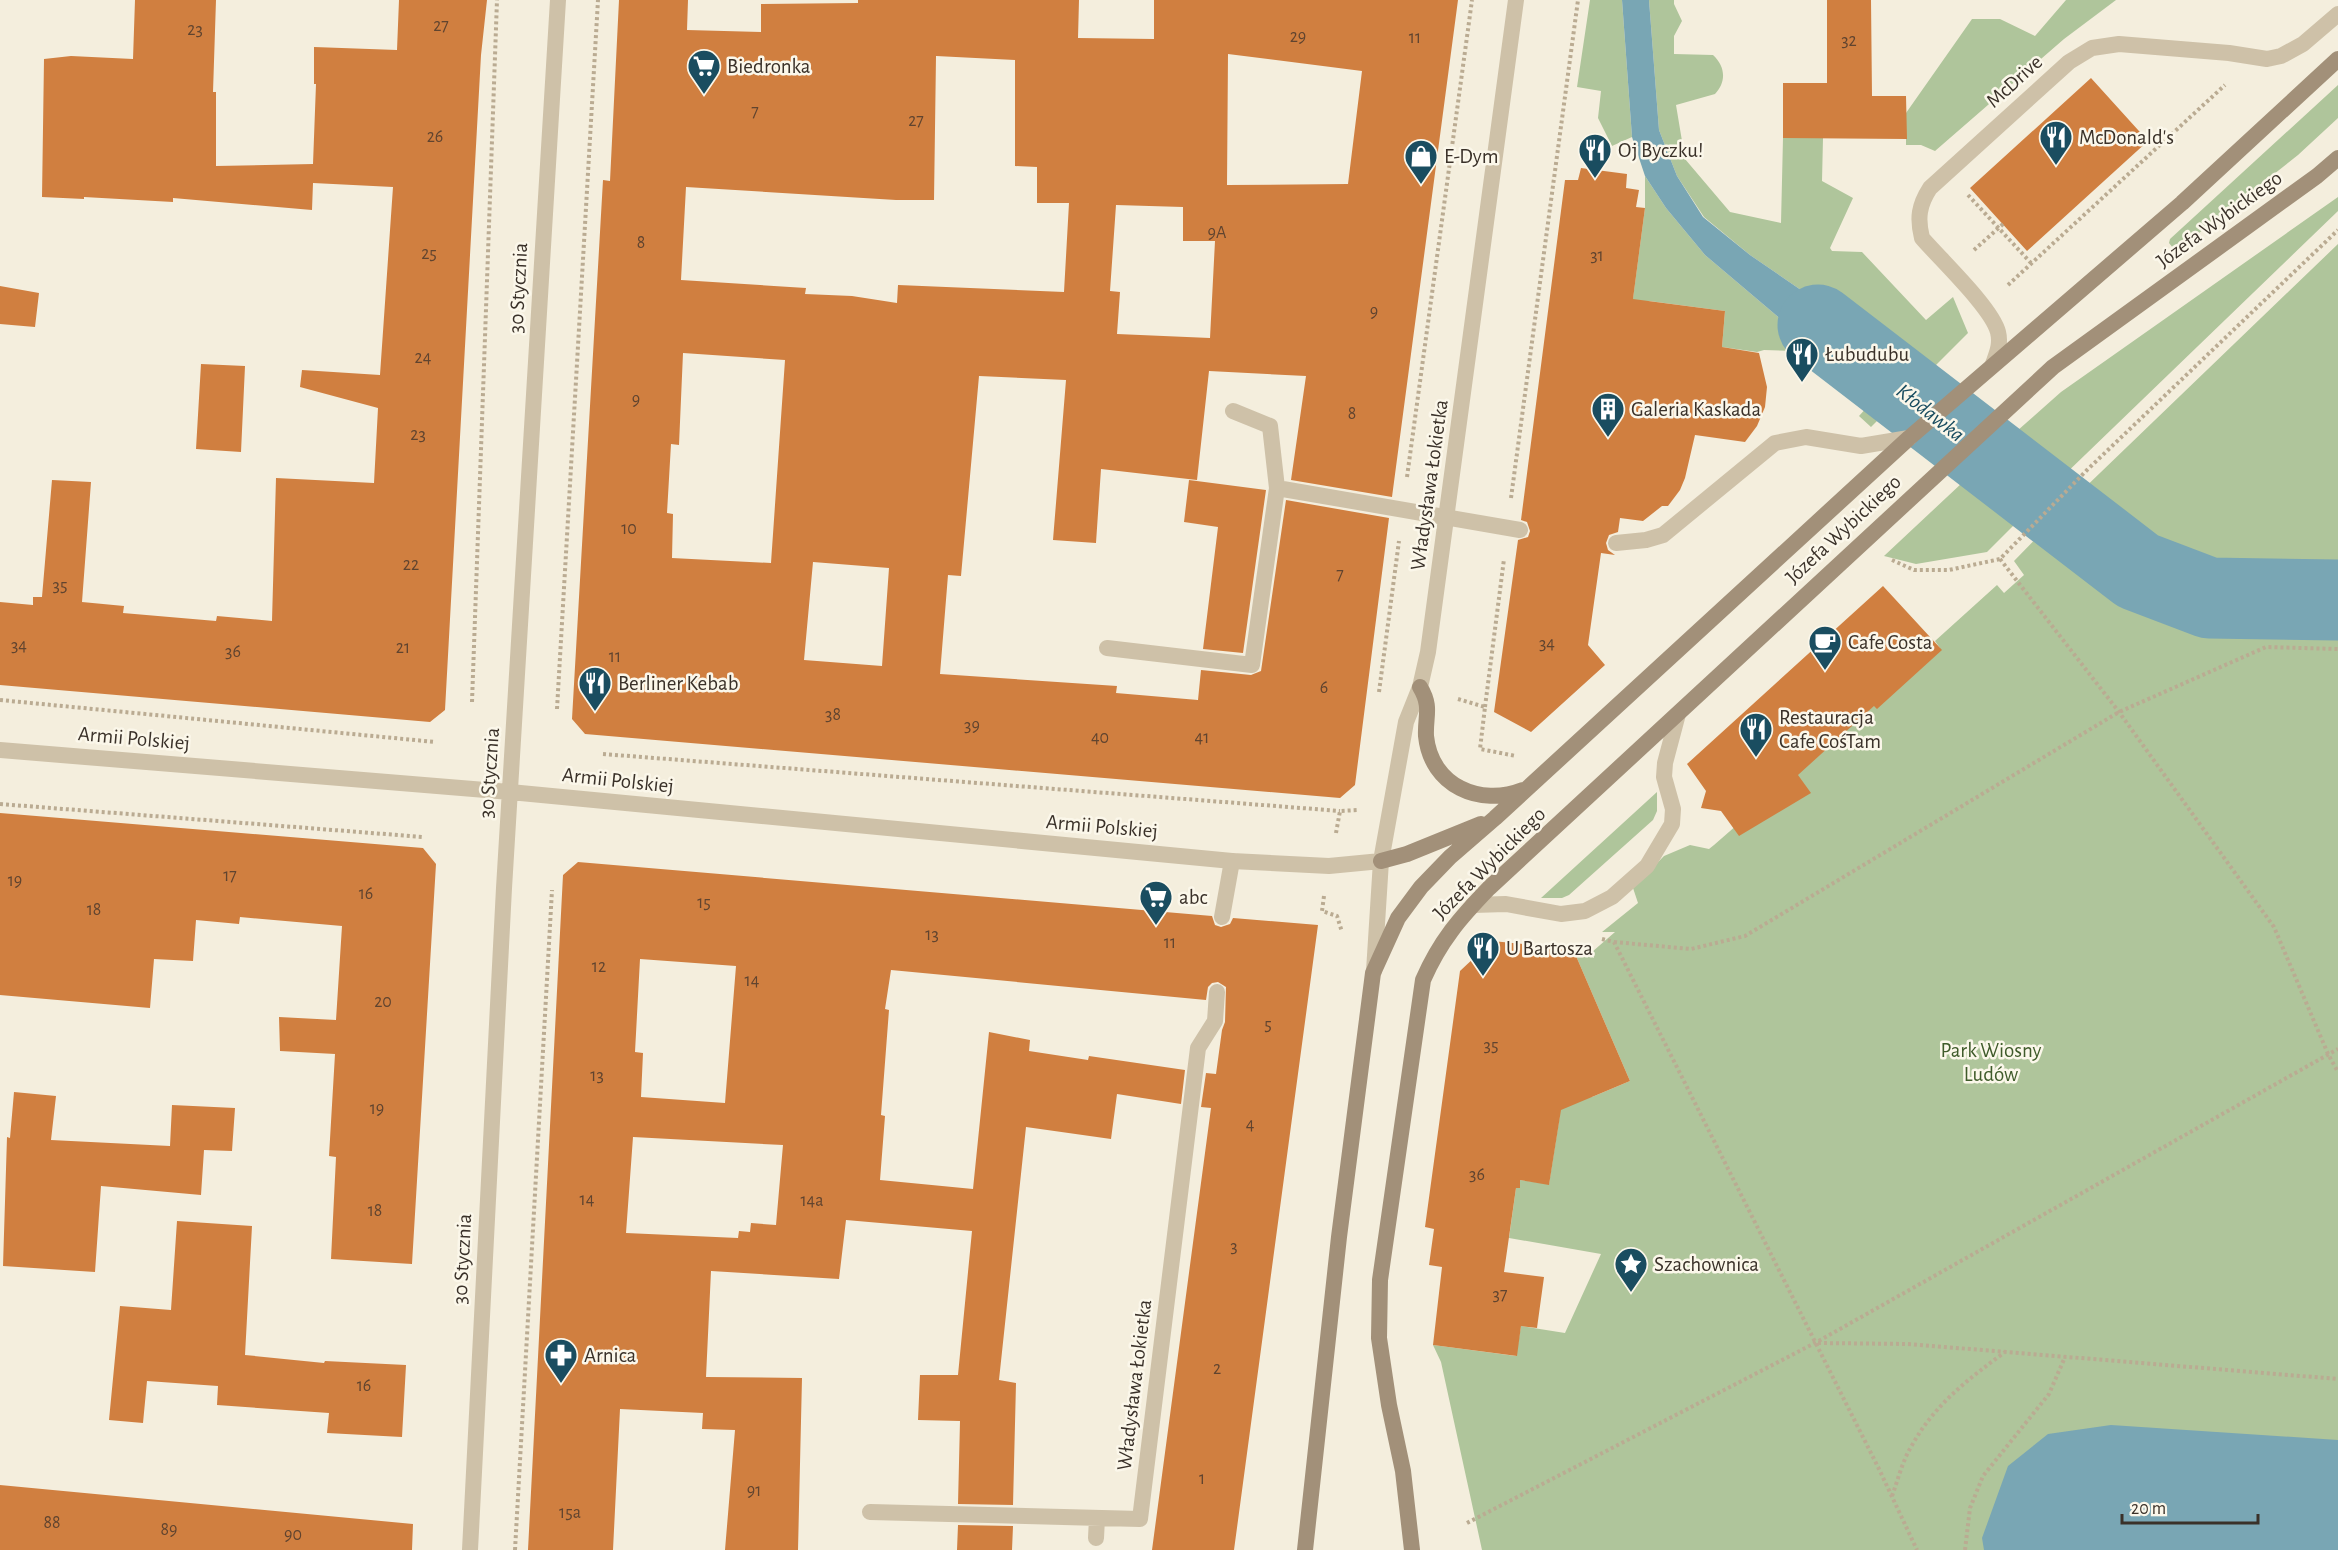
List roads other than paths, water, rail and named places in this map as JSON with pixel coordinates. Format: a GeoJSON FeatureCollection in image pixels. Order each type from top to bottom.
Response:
{"type":"FeatureCollection","features":[{"type":"Feature","properties":{"kind":"main road","name":"Józefa Wybickiego"},"geometry":{"type":"LineString","coordinates":[[1529,788],[1909,438],[2182,203],[2338,59]]}},
{"type":"Feature","properties":{"kind":"main road","name":"Józefa Wybickiego"},"geometry":{"type":"LineString","coordinates":[[1412,1550],[1403,1471],[1389,1405],[1379,1338],[1380,1280],[1423,980],[1433,956],[1453,926],[1473,905],[2053,367],[2317,176],[2338,158]]}},
{"type":"Feature","properties":{"kind":"main road"},"geometry":{"type":"LineString","coordinates":[[1420,687],[1427,699],[1426,737],[1432,759],[1445,777],[1464,790],[1486,797],[1508,796],[1529,788]]}},
{"type":"Feature","properties":{"kind":"main road","name":"Władysława Łokietka"},"geometry":{"type":"LineString","coordinates":[[1305,1550],[1339,1237],[1373,974],[1398,918],[1421,887],[1450,857],[1529,788]]}},
{"type":"Feature","properties":{"kind":"main road"},"geometry":{"type":"LineString","coordinates":[[1381,861],[1407,854],[1496,818]]}},
{"type":"Feature","properties":{"kind":"street","name":"30 Stycznia"},"geometry":{"type":"LineString","coordinates":[[470,1550],[510,792],[558,0]]}},
{"type":"Feature","properties":{"kind":"street","name":"Władysława Łokietka"},"geometry":{"type":"LineString","coordinates":[[1373,974],[1381,861],[1406,722],[1420,687],[1428,652],[1516,0]]}},
{"type":"Feature","properties":{"kind":"street","name":"McDrive"},"geometry":{"type":"LineString","coordinates":[[1993,364],[1999,346],[1998,333],[1991,316],[1922,238],[1918,224],[1919,209],[1930,188],[2069,62],[2092,48],[2119,44],[2229,52],[2267,59],[2290,52],[2312,37],[2338,14]]}},
{"type":"Feature","properties":{"kind":"street"},"geometry":{"type":"LineString","coordinates":[[1107,648],[1252,665],[1277,488],[1270,426],[1233,411]]}},
{"type":"Feature","properties":{"kind":"street"},"geometry":{"type":"LineString","coordinates":[[1616,543],[1640,542],[1663,535],[1775,443],[1806,436],[1861,446],[1909,438]]}},
{"type":"Feature","properties":{"kind":"street"},"geometry":{"type":"LineString","coordinates":[[1277,488],[1514,529]]}},
{"type":"Feature","properties":{"kind":"street"},"geometry":{"type":"LineString","coordinates":[[1473,905],[1506,904],[1561,914],[1585,911],[1612,897],[1647,866],[1672,824],[1673,809],[1664,777],[1665,763],[1678,714]]}},
{"type":"Feature","properties":{"kind":"street","name":"Armii Polskiej"},"geometry":{"type":"LineString","coordinates":[[0,750],[510,792],[1232,861],[1329,866],[1381,861]]}},
{"type":"Feature","properties":{"kind":"street"},"geometry":{"type":"LineString","coordinates":[[1222,917],[1232,861]]}},
{"type":"Feature","properties":{"kind":"street","name":"Władysława Łokietka"},"geometry":{"type":"LineString","coordinates":[[870,1512],[1140,1519],[1198,1048],[1215,1021],[1217,992]]}},
{"type":"Feature","properties":{"kind":"street"},"geometry":{"type":"LineString","coordinates":[[1096,1538],[1097,1518]]}},
{"type":"Feature","properties":{"kind":"water"},"geometry":{"type":"Polygon","coordinates":[[[1622,0],[1649,0],[1659,130],[1677,176],[1703,217],[1750,255],[1865,334],[1931,370],[1888,410],[1705,255],[1666,208],[1645,176],[1632,137],[1622,0]]]}},
{"type":"Feature","properties":{"kind":"water"},"geometry":{"type":"Polygon","coordinates":[[[2009,438],[2058,481],[2029,510],[1978,468],[2009,438]]]}},
{"type":"Feature","properties":{"kind":"water"},"geometry":{"type":"Polygon","coordinates":[[[2074,498],[2123,541],[2153,563],[2174,574],[2220,586],[2243,588],[2338,587],[2338,635],[2285,634],[2226,622],[2164,604],[2118,583],[2048,526],[2074,498]]]}},
{"type":"Feature","properties":{"kind":"water"},"geometry":{"type":"Polygon","coordinates":[[[2111,1425],[2338,1440],[2338,1550],[1984,1550],[1982,1538],[2008,1466],[2048,1434],[2111,1425]]]}},
{"type":"Feature","properties":{"kind":"waterway","name":"Kłodawka"},"geometry":{"type":"LineString","coordinates":[[1818,325],[2138,571],[2209,598],[2338,600]]}},
{"type":"Feature","properties":{"kind":"place","name":"Biedronka"},"geometry":{"type":"Point","coordinates":[704,95]}},
{"type":"Feature","properties":{"kind":"place","name":"McDonald's"},"geometry":{"type":"Point","coordinates":[2056,166]}},
{"type":"Feature","properties":{"kind":"place","name":"Oj Byczku!"},"geometry":{"type":"Point","coordinates":[1595,179]}},
{"type":"Feature","properties":{"kind":"place","name":"E-Dym"},"geometry":{"type":"Point","coordinates":[1421,185]}},
{"type":"Feature","properties":{"kind":"place","name":"Łubudubu"},"geometry":{"type":"Point","coordinates":[1802,383]}},
{"type":"Feature","properties":{"kind":"place","name":"Galeria Kaskada"},"geometry":{"type":"Point","coordinates":[1608,438]}},
{"type":"Feature","properties":{"kind":"place","name":"Cafe Costa"},"geometry":{"type":"Point","coordinates":[1825,671]}},
{"type":"Feature","properties":{"kind":"place","name":"Berliner Kebab"},"geometry":{"type":"Point","coordinates":[595,712]}},
{"type":"Feature","properties":{"kind":"place","name":"Restauracja Cafe CośTam"},"geometry":{"type":"Point","coordinates":[1756,758]}},
{"type":"Feature","properties":{"kind":"place","name":"abc"},"geometry":{"type":"Point","coordinates":[1156,926]}},
{"type":"Feature","properties":{"kind":"place","name":"U Bartosza"},"geometry":{"type":"Point","coordinates":[1483,977]}},
{"type":"Feature","properties":{"kind":"place","name":"Szachownica"},"geometry":{"type":"Point","coordinates":[1631,1293]}},
{"type":"Feature","properties":{"kind":"place","name":"Arnica"},"geometry":{"type":"Point","coordinates":[561,1384]}},
{"type":"Feature","properties":{"kind":"park label","name":"Park Wiosny Ludów"},"geometry":{"type":"Point","coordinates":[1991,1062]}}]}
